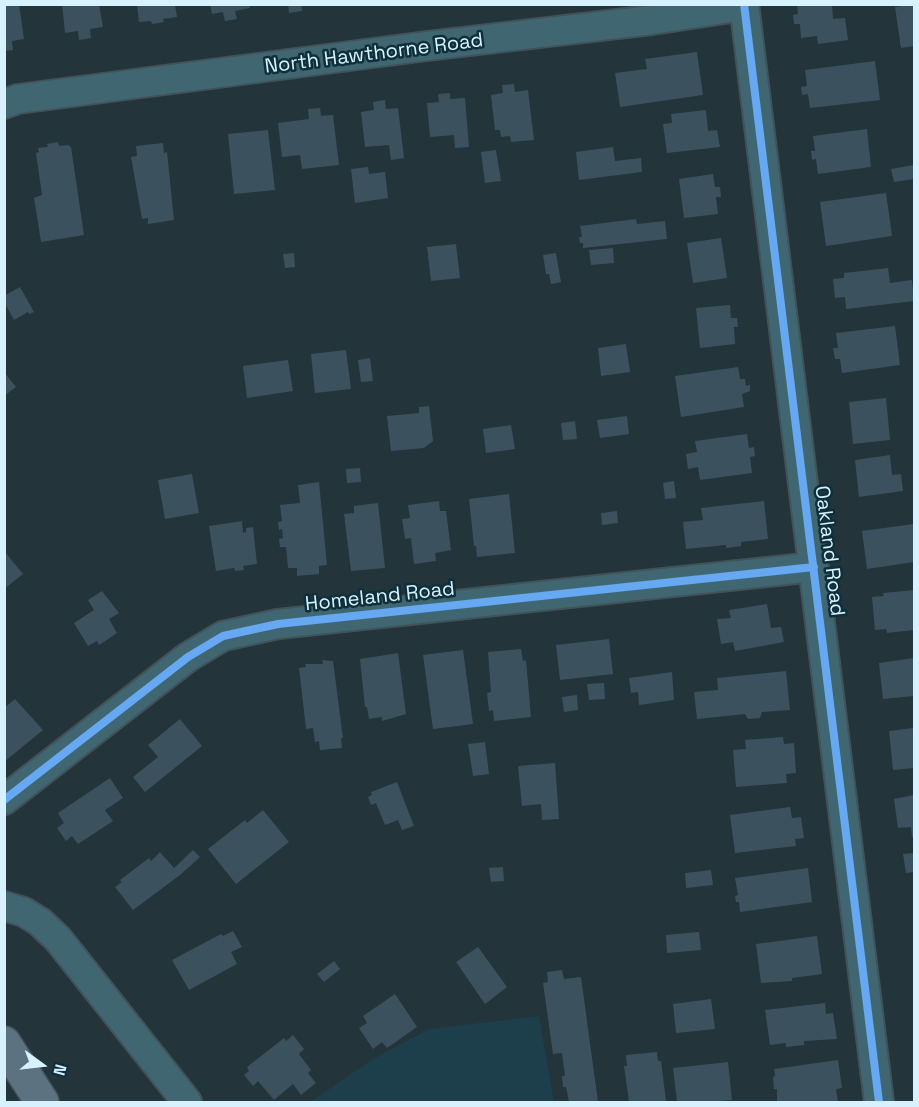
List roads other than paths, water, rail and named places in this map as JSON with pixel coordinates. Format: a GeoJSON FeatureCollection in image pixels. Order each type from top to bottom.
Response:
{"type":"FeatureCollection","features":[{"type":"Feature","properties":{"kind":"main road"},"geometry":{"type":"LineString","coordinates":[[4,1043],[42,1102]]}},
{"type":"Feature","properties":{"kind":"street","name":"North Hawthorne Road"},"geometry":{"type":"LineString","coordinates":[[4,104],[18,99],[63,93],[438,45],[652,21],[744,5]]}},
{"type":"Feature","properties":{"kind":"street","name":"Oakland Road"},"geometry":{"type":"LineString","coordinates":[[744,5],[879,1102]]}},
{"type":"Feature","properties":{"kind":"street","name":"Homeland Road"},"geometry":{"type":"LineString","coordinates":[[4,800],[188,657],[223,636],[278,624],[814,567]]}},
{"type":"Feature","properties":{"kind":"street"},"geometry":{"type":"LineString","coordinates":[[4,906],[24,912],[40,922],[58,939],[187,1102]]}}]}
